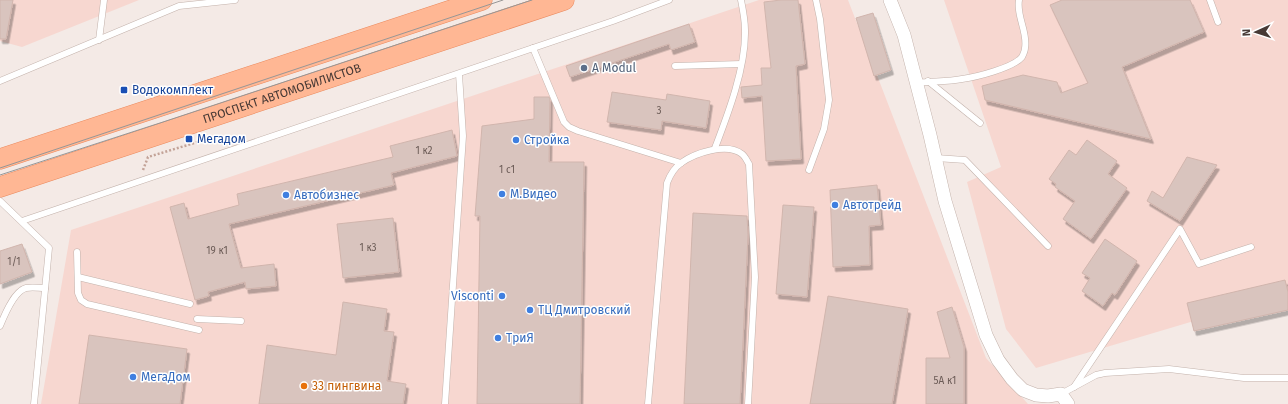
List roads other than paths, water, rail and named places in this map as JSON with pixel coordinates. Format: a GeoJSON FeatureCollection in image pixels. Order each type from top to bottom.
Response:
{"type":"FeatureCollection","features":[{"type":"Feature","properties":{"kind":"main road"},"geometry":{"type":"LineString","coordinates":[[0,159],[482,0]]}},
{"type":"Feature","properties":{"kind":"main road","name":"ПРОСПЕКТ АВТОМОБИЛИСТОВ"},"geometry":{"type":"LineString","coordinates":[[0,187],[564,0]]}},
{"type":"Feature","properties":{"kind":"street"},"geometry":{"type":"LineString","coordinates":[[890,0],[922,82],[936,158],[946,201],[986,335],[998,360],[1012,380],[1023,390],[1036,395],[1065,399]]}},
{"type":"Feature","properties":{"kind":"lane"},"geometry":{"type":"LineString","coordinates":[[99,40],[104,0]]}},
{"type":"Feature","properties":{"kind":"lane"},"geometry":{"type":"LineString","coordinates":[[0,81],[191,0]]}},
{"type":"Feature","properties":{"kind":"lane"},"geometry":{"type":"LineString","coordinates":[[179,6],[235,0]]}},
{"type":"Feature","properties":{"kind":"lane"},"geometry":{"type":"LineString","coordinates":[[22,221],[613,22],[669,0]]}},
{"type":"Feature","properties":{"kind":"lane"},"geometry":{"type":"LineString","coordinates":[[715,148],[733,98],[741,64],[745,30],[741,0]]}},
{"type":"Feature","properties":{"kind":"lane"},"geometry":{"type":"LineString","coordinates":[[810,170],[824,129],[829,100],[820,19],[816,0]]}},
{"type":"Feature","properties":{"kind":"lane"},"geometry":{"type":"LineString","coordinates":[[922,82],[962,79],[1010,65],[1022,57],[1025,48],[1025,35],[1018,5],[1019,0]]}},
{"type":"Feature","properties":{"kind":"lane"},"geometry":{"type":"LineString","coordinates":[[1210,0],[1218,22]]}},
{"type":"Feature","properties":{"kind":"lane"},"geometry":{"type":"LineString","coordinates":[[533,48],[564,122],[569,127],[681,163]]}},
{"type":"Feature","properties":{"kind":"lane"},"geometry":{"type":"LineString","coordinates":[[675,66],[741,64]]}},
{"type":"Feature","properties":{"kind":"lane"},"geometry":{"type":"LineString","coordinates":[[446,404],[463,136],[459,74]]}},
{"type":"Feature","properties":{"kind":"lane"},"geometry":{"type":"LineString","coordinates":[[922,82],[980,123]]}},
{"type":"Feature","properties":{"kind":"lane"},"geometry":{"type":"LineString","coordinates":[[648,404],[667,183],[672,172],[681,163],[715,148],[735,150],[743,154],[749,164],[755,277],[748,404]]}},
{"type":"Feature","properties":{"kind":"lane"},"geometry":{"type":"LineString","coordinates":[[936,158],[965,160],[1048,246]]}},
{"type":"Feature","properties":{"kind":"lane"},"geometry":{"type":"LineString","coordinates":[[0,200],[49,248],[34,404]]}},
{"type":"Feature","properties":{"kind":"lane"},"geometry":{"type":"LineString","coordinates":[[1065,399],[1180,229],[1199,264],[1251,247]]}},
{"type":"Feature","properties":{"kind":"lane"},"geometry":{"type":"LineString","coordinates":[[77,252],[78,293],[81,300],[87,304],[199,330]]}},
{"type":"Feature","properties":{"kind":"lane"},"geometry":{"type":"LineString","coordinates":[[78,277],[190,304]]}},
{"type":"Feature","properties":{"kind":"lane"},"geometry":{"type":"LineString","coordinates":[[0,326],[10,304],[22,290],[26,288],[45,288]]}},
{"type":"Feature","properties":{"kind":"lane"},"geometry":{"type":"LineString","coordinates":[[197,319],[241,321]]}},
{"type":"Feature","properties":{"kind":"lane"},"geometry":{"type":"LineString","coordinates":[[1074,387],[1104,373],[1169,370],[1244,378],[1288,378]]}},
{"type":"Feature","properties":{"kind":"tram line"},"geometry":{"type":"LineString","coordinates":[[0,168],[503,0]]}},
{"type":"Feature","properties":{"kind":"tram line"},"geometry":{"type":"LineString","coordinates":[[0,175],[532,0]]}},
{"type":"Feature","properties":{"kind":"place","name":"A Modul"},"geometry":{"type":"Point","coordinates":[584,68]}},
{"type":"Feature","properties":{"kind":"place","name":"Водокомплект"},"geometry":{"type":"Point","coordinates":[124,90]}},
{"type":"Feature","properties":{"kind":"place","name":"Мегадом"},"geometry":{"type":"Point","coordinates":[189,139]}},
{"type":"Feature","properties":{"kind":"place","name":"Стройка"},"geometry":{"type":"Point","coordinates":[516,140]}},
{"type":"Feature","properties":{"kind":"place","name":"М.Видео"},"geometry":{"type":"Point","coordinates":[502,194]}},
{"type":"Feature","properties":{"kind":"place","name":"Автобизнес"},"geometry":{"type":"Point","coordinates":[286,195]}},
{"type":"Feature","properties":{"kind":"place","name":"Автотрейд"},"geometry":{"type":"Point","coordinates":[835,205]}},
{"type":"Feature","properties":{"kind":"place","name":"Visconti"},"geometry":{"type":"Point","coordinates":[502,296]}},
{"type":"Feature","properties":{"kind":"place","name":"ТЦ Дмитровский"},"geometry":{"type":"Point","coordinates":[530,310]}},
{"type":"Feature","properties":{"kind":"place","name":"ТриЯ"},"geometry":{"type":"Point","coordinates":[498,338]}},
{"type":"Feature","properties":{"kind":"place","name":"МегаДом"},"geometry":{"type":"Point","coordinates":[133,377]}},
{"type":"Feature","properties":{"kind":"place","name":"33 пингвина"},"geometry":{"type":"Point","coordinates":[304,386]}}]}
